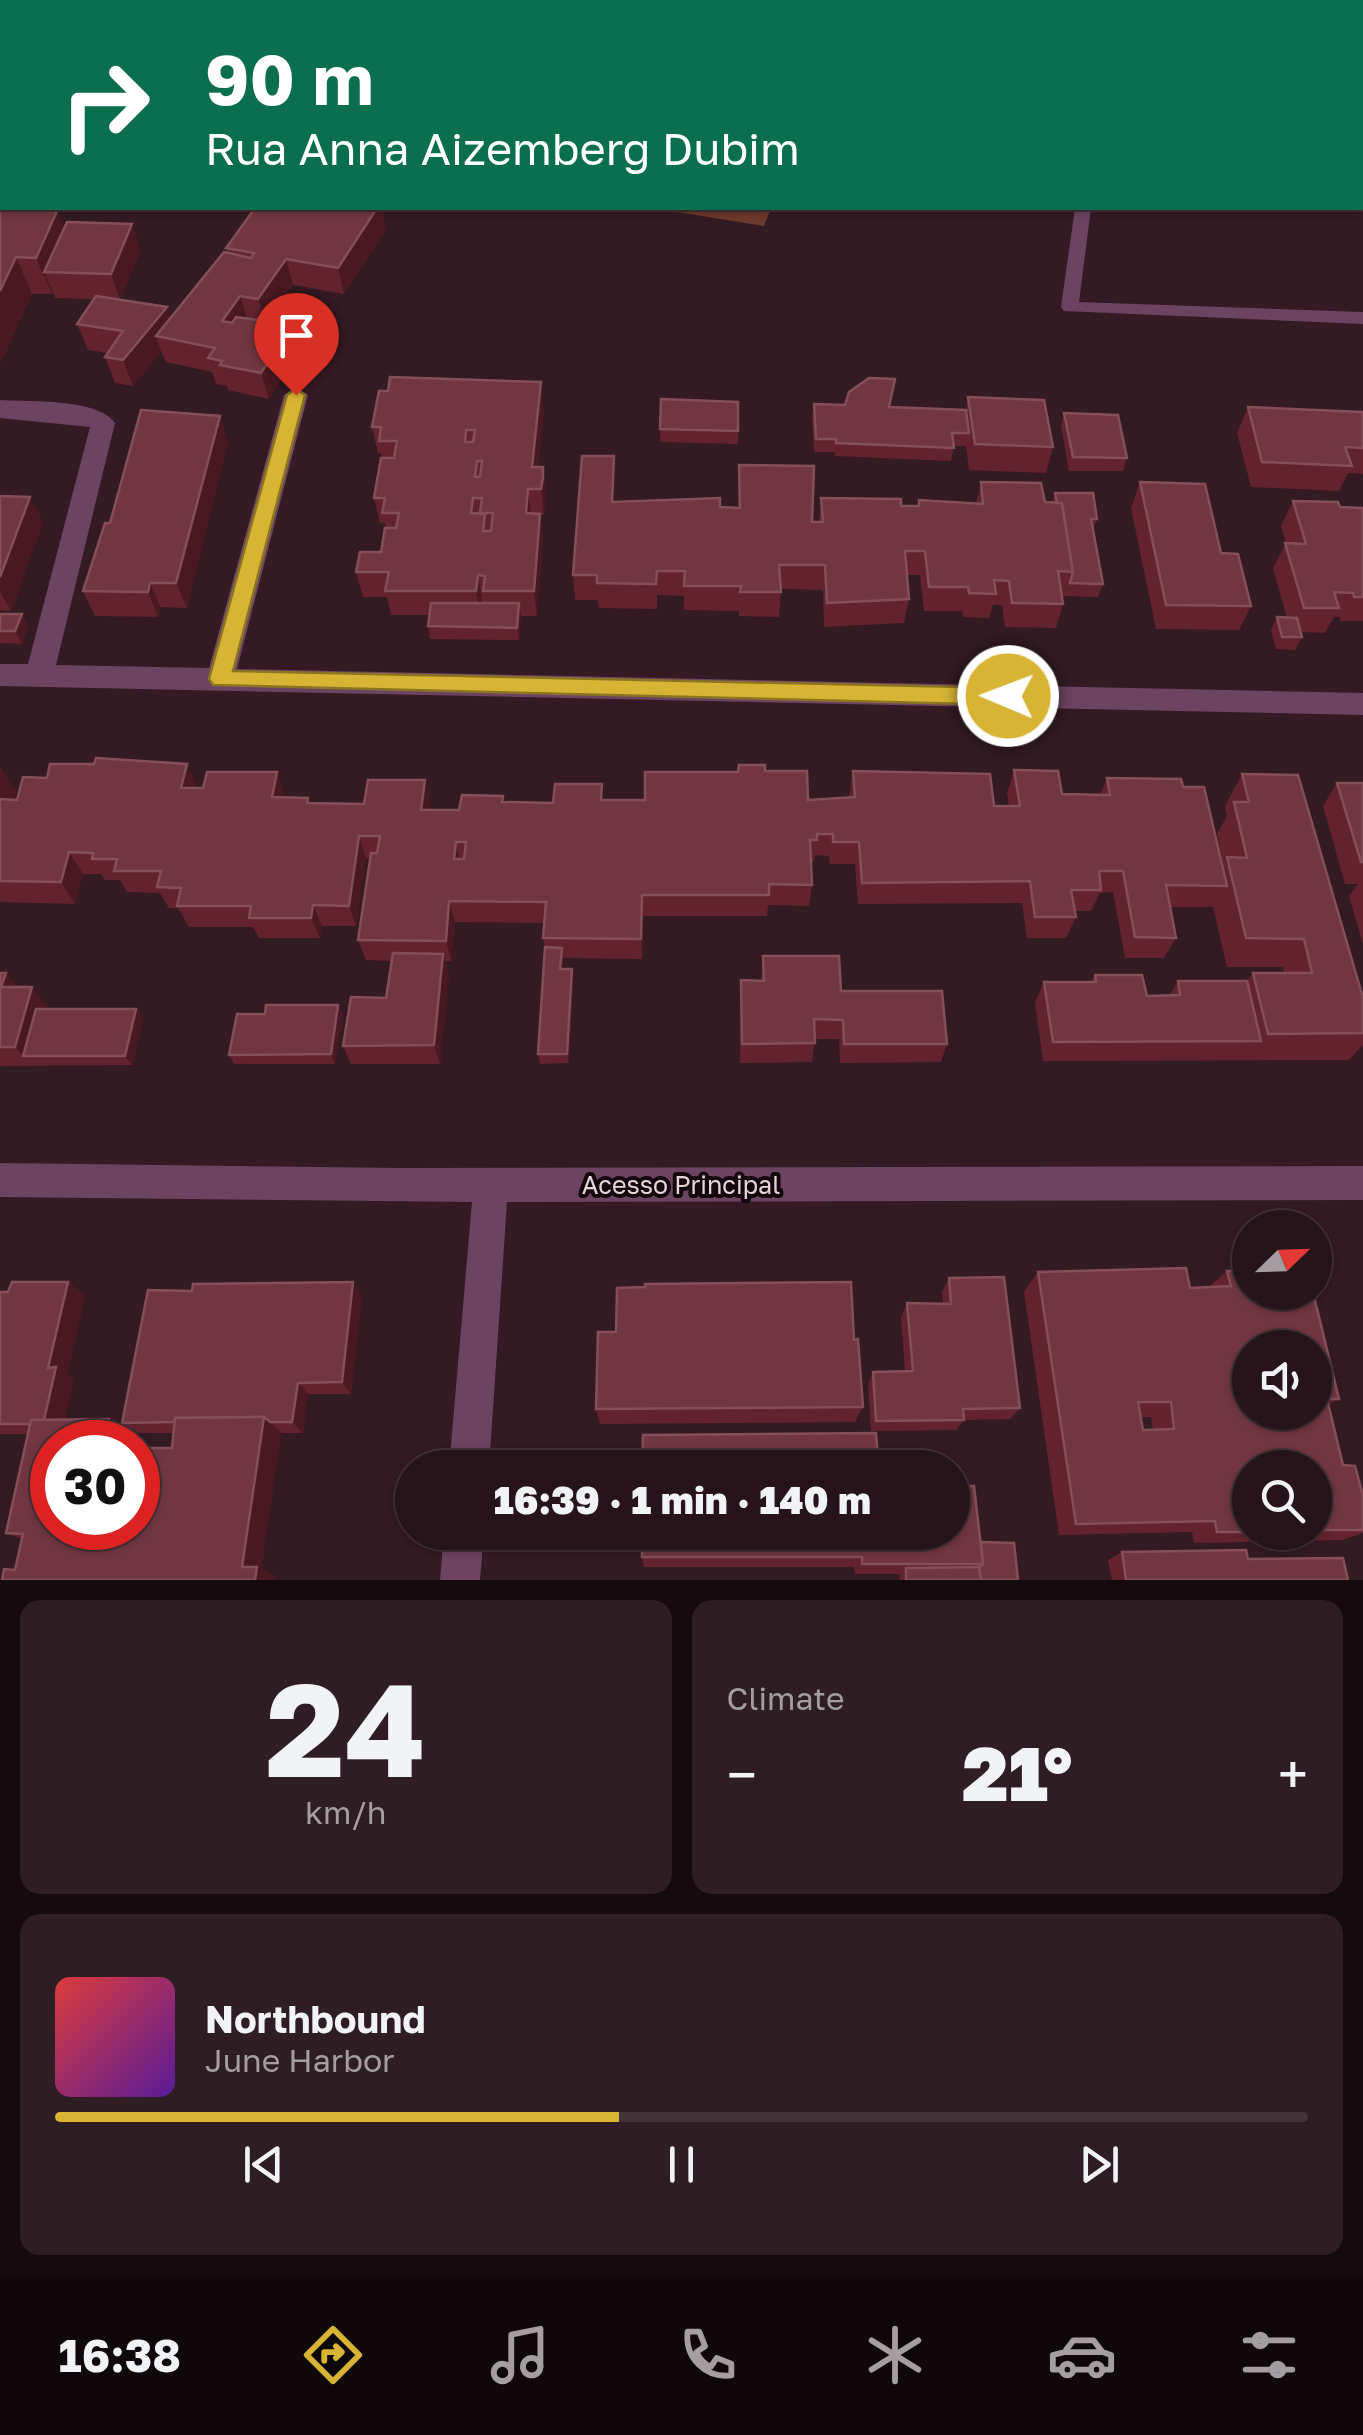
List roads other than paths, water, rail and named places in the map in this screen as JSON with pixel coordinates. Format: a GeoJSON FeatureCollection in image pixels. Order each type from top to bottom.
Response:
{"type":"FeatureCollection","features":[{"type":"Feature","properties":{"kind":"street"},"geometry":{"type":"LineString","coordinates":[[220,679],[296,395]]}},
{"type":"Feature","properties":{"kind":"street"},"geometry":{"type":"LineString","coordinates":[[0,409],[88,415],[102,423],[38,676]]}},
{"type":"Feature","properties":{"kind":"street"},"geometry":{"type":"LineString","coordinates":[[0,675],[1363,704]]}},
{"type":"Feature","properties":{"kind":"street","name":"Acesso Principal"},"geometry":{"type":"LineString","coordinates":[[0,1180],[1363,1183]]}},
{"type":"Feature","properties":{"kind":"street"},"geometry":{"type":"LineString","coordinates":[[470,1450],[491,1184]]}},
{"type":"Feature","properties":{"kind":"street"},"geometry":{"type":"LineString","coordinates":[[460,1580],[462,1550]]}},
{"type":"Feature","properties":{"kind":"lane"},"geometry":{"type":"LineString","coordinates":[[1082,210],[1070,307],[1363,318]]}}]}
